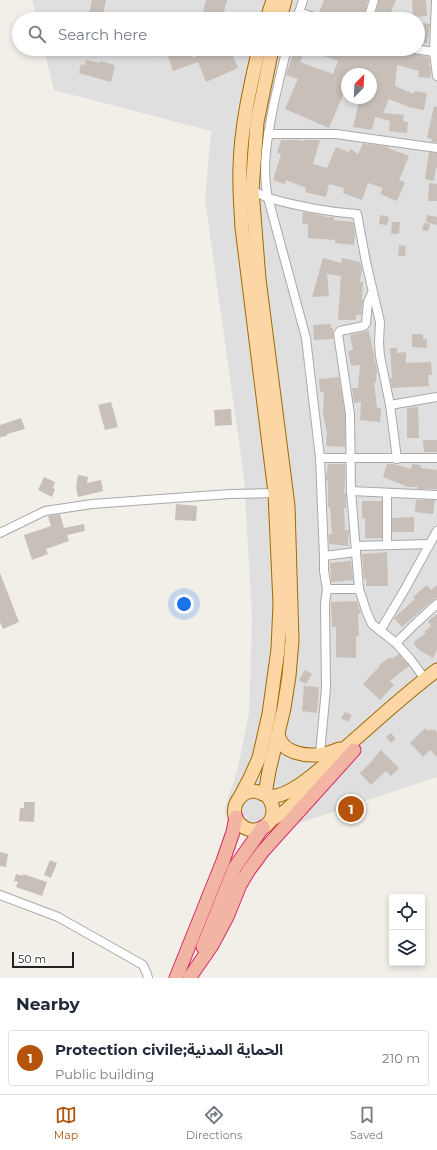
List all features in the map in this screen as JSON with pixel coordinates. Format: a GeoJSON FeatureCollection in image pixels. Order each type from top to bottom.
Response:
{"type":"FeatureCollection","features":[{"type":"Feature","properties":{"kind":"highway"},"geometry":{"type":"LineString","coordinates":[[190,977],[212,945],[227,916],[240,885],[249,870],[263,851],[351,747]]}},
{"type":"Feature","properties":{"kind":"highway"},"geometry":{"type":"LineString","coordinates":[[176,978],[223,861],[233,832],[236,817]]}},
{"type":"Feature","properties":{"kind":"highway"},"geometry":{"type":"LineString","coordinates":[[190,977],[235,867],[267,824]]}},
{"type":"Feature","properties":{"kind":"main road"},"geometry":{"type":"LineString","coordinates":[[269,12],[273,0]]}},
{"type":"Feature","properties":{"kind":"main road"},"geometry":{"type":"LineString","coordinates":[[282,12],[285,0]]}},
{"type":"Feature","properties":{"kind":"main road"},"geometry":{"type":"LineString","coordinates":[[258,56],[244,122],[240,167],[246,188],[259,279],[288,506],[292,641],[284,708],[269,772],[266,796]]}},
{"type":"Feature","properties":{"kind":"main road"},"geometry":{"type":"LineString","coordinates":[[240,797],[259,758],[269,714],[277,656],[280,604],[275,493],[242,228],[246,188],[257,122],[271,56]]}},
{"type":"Feature","properties":{"kind":"main road"},"geometry":{"type":"LineString","coordinates":[[267,824],[273,814],[273,808],[271,802],[266,796],[255,791],[244,793],[236,801],[236,817],[238,822],[247,829],[253,830],[267,824],[284,812],[388,710],[437,670]]}},
{"type":"Feature","properties":{"kind":"main road"},"geometry":{"type":"LineString","coordinates":[[278,734],[281,743],[288,749],[301,754],[325,754],[351,747]]}},
{"type":"Feature","properties":{"kind":"main road"},"geometry":{"type":"LineString","coordinates":[[266,796],[288,792],[351,747]]}},
{"type":"Feature","properties":{"kind":"street"},"geometry":{"type":"LineString","coordinates":[[299,12],[303,0]]}},
{"type":"Feature","properties":{"kind":"street"},"geometry":{"type":"LineString","coordinates":[[370,12],[374,0]]}},
{"type":"Feature","properties":{"kind":"street"},"geometry":{"type":"LineString","coordinates":[[436,0],[434,52],[437,76]]}},
{"type":"Feature","properties":{"kind":"street"},"geometry":{"type":"LineString","coordinates":[[425,51],[434,52]]}},
{"type":"Feature","properties":{"kind":"street"},"geometry":{"type":"LineString","coordinates":[[285,56],[268,134],[265,165],[266,188],[306,338],[320,458],[324,571],[327,589],[325,604],[326,688],[320,754]]}},
{"type":"Feature","properties":{"kind":"street"},"geometry":{"type":"LineString","coordinates":[[268,134],[336,134],[437,148]]}},
{"type":"Feature","properties":{"kind":"street"},"geometry":{"type":"LineString","coordinates":[[246,188],[268,198],[339,213],[357,214],[372,292],[380,322],[380,356],[390,405],[398,459]]}},
{"type":"Feature","properties":{"kind":"street"},"geometry":{"type":"LineString","coordinates":[[372,292],[368,302],[366,323],[364,326],[340,331],[338,334],[350,414],[352,491],[359,589],[366,613],[372,624],[396,643],[425,679]]}},
{"type":"Feature","properties":{"kind":"street"},"geometry":{"type":"LineString","coordinates":[[390,405],[437,397]]}},
{"type":"Feature","properties":{"kind":"street"},"geometry":{"type":"LineString","coordinates":[[320,458],[437,458]]}},
{"type":"Feature","properties":{"kind":"street"},"geometry":{"type":"LineString","coordinates":[[352,491],[437,495]]}},
{"type":"Feature","properties":{"kind":"street"},"geometry":{"type":"LineString","coordinates":[[0,533],[45,511],[92,504],[230,494],[275,493]]}},
{"type":"Feature","properties":{"kind":"street"},"geometry":{"type":"LineString","coordinates":[[387,493],[387,545]]}},
{"type":"Feature","properties":{"kind":"street"},"geometry":{"type":"LineString","coordinates":[[380,631],[437,531]]}},
{"type":"Feature","properties":{"kind":"street"},"geometry":{"type":"LineString","coordinates":[[324,556],[356,549],[387,545],[429,544]]}},
{"type":"Feature","properties":{"kind":"street"},"geometry":{"type":"LineString","coordinates":[[327,589],[359,589]]}},
{"type":"Feature","properties":{"kind":"street"},"geometry":{"type":"LineString","coordinates":[[396,643],[437,604]]}},
{"type":"Feature","properties":{"kind":"street"},"geometry":{"type":"LineString","coordinates":[[0,895],[58,917],[143,965],[148,978]]}},
{"type":"Feature","properties":{"kind":"shaded area"},"geometry":{"type":"Polygon","coordinates":[[[32,0],[437,0],[437,777],[258,837],[242,835],[235,831],[229,824],[225,809],[237,772],[249,713],[252,618],[244,478],[205,200],[211,131],[54,90],[46,56],[425,56],[425,12],[35,12],[32,0]]]}},
{"type":"Feature","properties":{"kind":"building"},"geometry":{"type":"Polygon","coordinates":[[[92,0],[106,0],[103,12],[89,12],[92,0]]]}},
{"type":"Feature","properties":{"kind":"building"},"geometry":{"type":"Polygon","coordinates":[[[206,0],[227,0],[224,12],[203,12],[206,0]]]}},
{"type":"Feature","properties":{"kind":"building"},"geometry":{"type":"Polygon","coordinates":[[[324,0],[368,0],[365,12],[319,12],[324,0]]]}},
{"type":"Feature","properties":{"kind":"building"},"geometry":{"type":"Polygon","coordinates":[[[379,0],[396,0],[391,12],[376,12],[379,0]]]}},
{"type":"Feature","properties":{"kind":"building"},"geometry":{"type":"Polygon","coordinates":[[[412,0],[426,0],[427,16],[425,16],[425,12],[413,12],[412,0]]]}},
{"type":"Feature","properties":{"kind":"building"},"geometry":{"type":"Polygon","coordinates":[[[425,23],[430,24],[427,43],[425,43],[425,23]]]}},
{"type":"Feature","properties":{"kind":"building"},"geometry":{"type":"Polygon","coordinates":[[[168,56],[192,56],[193,58],[197,56],[233,56],[238,68],[206,82],[198,62],[173,71],[168,56]]]}},
{"type":"Feature","properties":{"kind":"building"},"geometry":{"type":"Polygon","coordinates":[[[292,56],[303,56],[300,62],[333,74],[338,61],[324,56],[424,56],[429,57],[431,74],[430,78],[418,77],[419,71],[397,65],[395,86],[414,94],[414,91],[427,93],[424,110],[409,107],[389,99],[383,113],[404,115],[403,121],[408,122],[407,133],[389,131],[390,121],[375,117],[372,130],[353,127],[359,104],[377,104],[377,68],[341,68],[341,100],[329,128],[285,109],[298,79],[286,75],[292,56]]]}},
{"type":"Feature","properties":{"kind":"building"},"geometry":{"type":"Polygon","coordinates":[[[86,60],[100,63],[100,61],[115,65],[111,82],[79,73],[81,64],[85,65],[86,60]]]}},
{"type":"Feature","properties":{"kind":"building"},"geometry":{"type":"Polygon","coordinates":[[[434,106],[437,107],[437,142],[431,142],[432,139],[427,138],[434,106]]]}},
{"type":"Feature","properties":{"kind":"building"},"geometry":{"type":"Polygon","coordinates":[[[281,140],[320,140],[313,164],[327,168],[336,147],[348,152],[351,149],[358,154],[363,143],[368,145],[389,147],[388,148],[409,156],[399,180],[405,182],[397,201],[380,194],[383,188],[368,183],[362,200],[343,193],[344,188],[329,184],[326,197],[305,192],[306,188],[286,180],[285,184],[273,180],[281,154],[277,153],[281,140]]]}},
{"type":"Feature","properties":{"kind":"building"},"geometry":{"type":"Polygon","coordinates":[[[429,152],[437,153],[437,168],[434,181],[425,179],[429,152]]]}},
{"type":"Feature","properties":{"kind":"building"},"geometry":{"type":"Polygon","coordinates":[[[429,183],[437,184],[437,201],[428,201],[429,183]]]}},
{"type":"Feature","properties":{"kind":"building"},"geometry":{"type":"Polygon","coordinates":[[[303,212],[325,217],[334,217],[334,220],[353,222],[355,233],[354,245],[335,243],[335,240],[308,238],[308,224],[302,224],[303,212]]]}},
{"type":"Feature","properties":{"kind":"building"},"geometry":{"type":"Polygon","coordinates":[[[380,215],[389,217],[387,225],[379,224],[380,215]]]}},
{"type":"Feature","properties":{"kind":"building"},"geometry":{"type":"Polygon","coordinates":[[[427,215],[437,217],[437,225],[426,222],[427,215]]]}},
{"type":"Feature","properties":{"kind":"building"},"geometry":{"type":"Polygon","coordinates":[[[392,222],[400,222],[399,234],[391,234],[392,222]]]}},
{"type":"Feature","properties":{"kind":"building"},"geometry":{"type":"Polygon","coordinates":[[[424,223],[430,224],[428,231],[422,230],[424,223]]]}},
{"type":"Feature","properties":{"kind":"building"},"geometry":{"type":"Polygon","coordinates":[[[399,245],[406,246],[405,256],[398,256],[399,245]]]}},
{"type":"Feature","properties":{"kind":"building"},"geometry":{"type":"Polygon","coordinates":[[[323,258],[341,263],[342,258],[360,262],[362,269],[360,282],[363,282],[363,300],[361,315],[356,315],[356,320],[338,320],[341,276],[327,274],[329,296],[312,297],[323,258]]]}},
{"type":"Feature","properties":{"kind":"building"},"geometry":{"type":"Polygon","coordinates":[[[331,324],[331,328],[333,328],[333,339],[314,340],[313,325],[331,324]]]}},
{"type":"Feature","properties":{"kind":"building"},"geometry":{"type":"Polygon","coordinates":[[[369,331],[377,370],[376,383],[374,382],[377,408],[381,408],[380,422],[360,420],[361,402],[354,403],[352,388],[358,388],[360,365],[351,366],[348,351],[353,350],[350,335],[369,331]]]}},
{"type":"Feature","properties":{"kind":"building"},"geometry":{"type":"Polygon","coordinates":[[[412,334],[423,334],[423,339],[427,339],[427,348],[412,347],[412,334]]]}},
{"type":"Feature","properties":{"kind":"building"},"geometry":{"type":"Polygon","coordinates":[[[390,348],[397,348],[397,353],[406,352],[406,363],[431,362],[432,375],[428,375],[429,386],[392,388],[390,378],[392,378],[390,348]]]}},
{"type":"Feature","properties":{"kind":"building"},"geometry":{"type":"Polygon","coordinates":[[[339,377],[345,414],[345,447],[326,446],[327,433],[323,414],[324,392],[320,392],[319,379],[339,377]]]}},
{"type":"Feature","properties":{"kind":"building"},"geometry":{"type":"Polygon","coordinates":[[[111,402],[118,427],[105,430],[98,405],[111,402]]]}},
{"type":"Feature","properties":{"kind":"building"},"geometry":{"type":"Polygon","coordinates":[[[418,407],[419,438],[407,438],[407,408],[418,407]]]}},
{"type":"Feature","properties":{"kind":"building"},"geometry":{"type":"Polygon","coordinates":[[[231,409],[232,425],[215,426],[214,410],[231,409]]]}},
{"type":"Feature","properties":{"kind":"building"},"geometry":{"type":"Polygon","coordinates":[[[21,418],[25,429],[0,437],[0,425],[21,418]]]}},
{"type":"Feature","properties":{"kind":"building"},"geometry":{"type":"Polygon","coordinates":[[[423,440],[437,440],[437,452],[424,452],[423,440]]]}},
{"type":"Feature","properties":{"kind":"building"},"geometry":{"type":"Polygon","coordinates":[[[328,464],[345,464],[344,493],[346,493],[346,508],[344,508],[345,530],[349,530],[348,546],[329,544],[329,534],[332,534],[330,507],[328,507],[328,481],[326,480],[328,464]]]}},
{"type":"Feature","properties":{"kind":"building"},"geometry":{"type":"Polygon","coordinates":[[[387,464],[394,464],[411,469],[412,464],[421,465],[421,468],[437,470],[437,489],[417,489],[418,487],[408,487],[383,477],[387,464]]]}},
{"type":"Feature","properties":{"kind":"building"},"geometry":{"type":"Polygon","coordinates":[[[78,475],[88,477],[87,483],[101,480],[103,491],[78,497],[76,486],[78,475]]]}},
{"type":"Feature","properties":{"kind":"building"},"geometry":{"type":"Polygon","coordinates":[[[44,477],[55,482],[53,488],[55,489],[52,497],[38,490],[44,477]]]}},
{"type":"Feature","properties":{"kind":"building"},"geometry":{"type":"Polygon","coordinates":[[[416,500],[435,500],[433,514],[415,512],[416,500]]]}},
{"type":"Feature","properties":{"kind":"building"},"geometry":{"type":"Polygon","coordinates":[[[362,501],[382,501],[382,538],[365,538],[365,518],[362,519],[362,501]]]}},
{"type":"Feature","properties":{"kind":"building"},"geometry":{"type":"Polygon","coordinates":[[[176,504],[197,506],[196,521],[175,520],[176,504]]]}},
{"type":"Feature","properties":{"kind":"building"},"geometry":{"type":"Polygon","coordinates":[[[60,514],[64,528],[84,524],[85,531],[67,535],[69,541],[46,549],[48,554],[32,560],[24,535],[51,526],[48,516],[60,514]]]}},
{"type":"Feature","properties":{"kind":"building"},"geometry":{"type":"Polygon","coordinates":[[[414,517],[414,532],[392,532],[392,518],[414,517]]]}},
{"type":"Feature","properties":{"kind":"building"},"geometry":{"type":"Polygon","coordinates":[[[387,552],[388,586],[366,586],[362,554],[387,552]]]}},
{"type":"Feature","properties":{"kind":"building"},"geometry":{"type":"Polygon","coordinates":[[[351,561],[353,580],[331,582],[330,563],[351,561]]]}},
{"type":"Feature","properties":{"kind":"building"},"geometry":{"type":"Polygon","coordinates":[[[0,573],[19,622],[3,629],[0,622],[0,573]]]}},
{"type":"Feature","properties":{"kind":"building"},"geometry":{"type":"Polygon","coordinates":[[[427,585],[431,590],[437,585],[437,598],[402,627],[394,618],[415,599],[413,597],[427,585]]]}},
{"type":"Feature","properties":{"kind":"building"},"geometry":{"type":"Polygon","coordinates":[[[357,601],[361,614],[358,614],[359,636],[356,637],[356,658],[336,657],[336,627],[332,627],[331,602],[357,601]]]}},
{"type":"Feature","properties":{"kind":"building"},"geometry":{"type":"Polygon","coordinates":[[[437,614],[437,650],[433,658],[419,650],[414,644],[415,641],[426,633],[424,632],[431,626],[428,621],[437,614]]]}},
{"type":"Feature","properties":{"kind":"building"},"geometry":{"type":"Polygon","coordinates":[[[399,654],[409,666],[390,681],[394,685],[380,700],[363,684],[380,666],[379,665],[390,657],[392,659],[399,654]]]}},
{"type":"Feature","properties":{"kind":"building"},"geometry":{"type":"Polygon","coordinates":[[[305,670],[312,674],[306,684],[299,680],[305,670]]]}},
{"type":"Feature","properties":{"kind":"building"},"geometry":{"type":"Polygon","coordinates":[[[304,686],[319,687],[317,713],[302,711],[304,686]]]}},
{"type":"Feature","properties":{"kind":"building"},"geometry":{"type":"Polygon","coordinates":[[[345,712],[352,715],[348,722],[341,718],[345,712]]]}},
{"type":"Feature","properties":{"kind":"building"},"geometry":{"type":"Polygon","coordinates":[[[425,728],[428,731],[430,729],[432,731],[434,729],[437,732],[437,757],[430,750],[423,757],[410,743],[425,728]]]}},
{"type":"Feature","properties":{"kind":"building"},"geometry":{"type":"Polygon","coordinates":[[[391,733],[396,739],[391,743],[386,737],[391,733]]]}},
{"type":"Feature","properties":{"kind":"building"},"geometry":{"type":"Polygon","coordinates":[[[381,750],[399,768],[391,776],[386,771],[371,785],[360,773],[381,750]]]}},
{"type":"Feature","properties":{"kind":"building"},"geometry":{"type":"Polygon","coordinates":[[[24,802],[35,802],[34,822],[19,821],[20,808],[24,808],[24,802]]]}},
{"type":"Feature","properties":{"kind":"building"},"geometry":{"type":"Polygon","coordinates":[[[0,852],[8,854],[6,867],[0,866],[0,852]]]}},
{"type":"Feature","properties":{"kind":"building"},"geometry":{"type":"Polygon","coordinates":[[[50,860],[57,863],[51,878],[44,875],[50,860]]]}},
{"type":"Feature","properties":{"kind":"building"},"geometry":{"type":"Polygon","coordinates":[[[16,874],[23,876],[23,874],[47,882],[42,896],[16,887],[18,882],[14,881],[16,874]]]}},
{"type":"Feature","properties":{"kind":"place","name":"Protection civile;الحماية المدنية"},"geometry":{"type":"Point","coordinates":[351,809]}}]}
